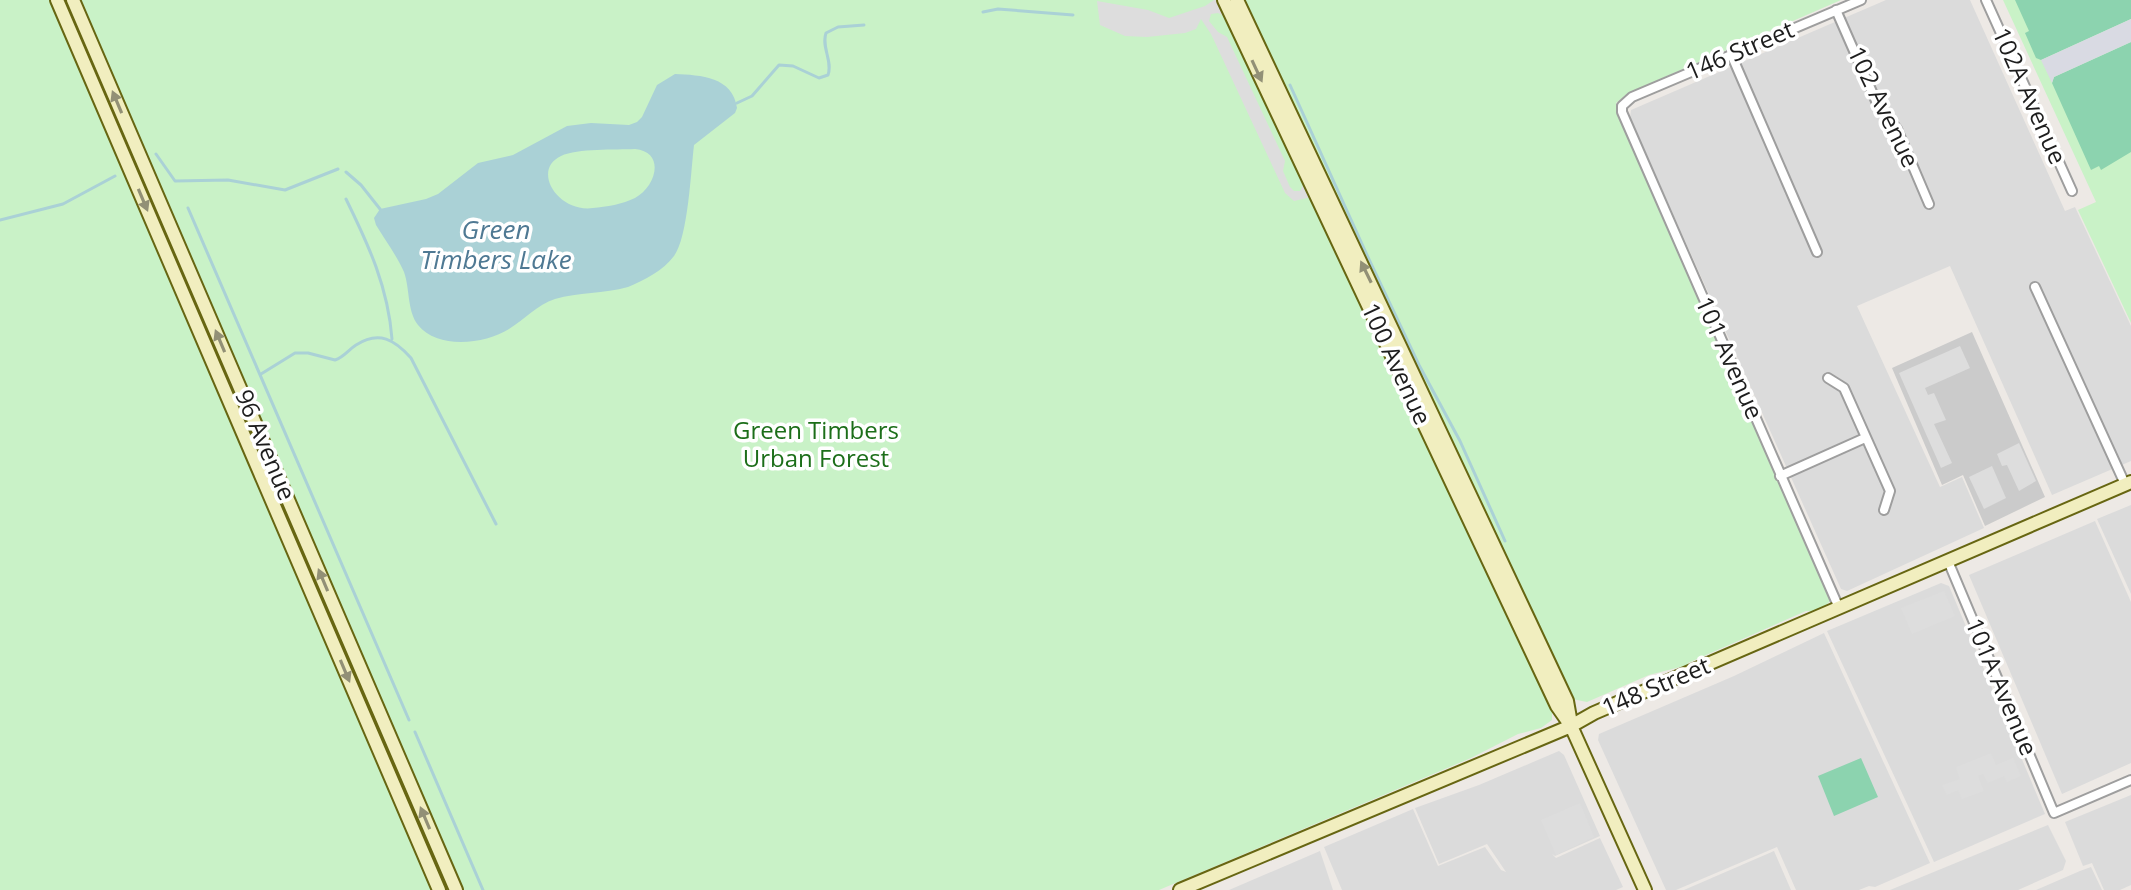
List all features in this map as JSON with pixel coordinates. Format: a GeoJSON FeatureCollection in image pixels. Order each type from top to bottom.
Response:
{"type":"FeatureCollection","features":[{"type":"Feature","properties":{"kind":"main road","name":"96 Avenue"},"geometry":{"type":"LineString","coordinates":[[57,0],[439,890]]}},
{"type":"Feature","properties":{"kind":"main road","name":"96 Avenue"},"geometry":{"type":"LineString","coordinates":[[73,0],[456,890]]}},
{"type":"Feature","properties":{"kind":"main road","name":"100 Avenue"},"geometry":{"type":"LineString","coordinates":[[1224,0],[1557,706],[1571,726],[1645,890]]}},
{"type":"Feature","properties":{"kind":"main road","name":"100 Avenue"},"geometry":{"type":"LineString","coordinates":[[1237,0],[1567,701],[1571,726]]}},
{"type":"Feature","properties":{"kind":"main road","name":"148 Street"},"geometry":{"type":"LineString","coordinates":[[1180,890],[1571,726],[1592,714],[2128,483]]}},
{"type":"Feature","properties":{"kind":"street","name":"146 Street"},"geometry":{"type":"LineString","coordinates":[[1622,106],[1632,97],[1861,0]]}},
{"type":"Feature","properties":{"kind":"street","name":"102A Avenue"},"geometry":{"type":"LineString","coordinates":[[1986,0],[2072,191]]}},
{"type":"Feature","properties":{"kind":"street","name":"102 Avenue"},"geometry":{"type":"LineString","coordinates":[[1836,10],[1876,101],[1897,129],[1929,204]]}},
{"type":"Feature","properties":{"kind":"street"},"geometry":{"type":"LineString","coordinates":[[1731,54],[1817,252]]}},
{"type":"Feature","properties":{"kind":"street","name":"101 Avenue"},"geometry":{"type":"LineString","coordinates":[[1622,106],[1839,608]]}},
{"type":"Feature","properties":{"kind":"street"},"geometry":{"type":"LineString","coordinates":[[2035,287],[2128,483]]}},
{"type":"Feature","properties":{"kind":"street"},"geometry":{"type":"LineString","coordinates":[[1828,378],[1844,388],[1890,491],[1884,510]]}},
{"type":"Feature","properties":{"kind":"street"},"geometry":{"type":"LineString","coordinates":[[1780,476],[1865,438]]}},
{"type":"Feature","properties":{"kind":"street","name":"101A Avenue"},"geometry":{"type":"LineString","coordinates":[[1948,561],[2054,813],[2131,780]]}},
{"type":"Feature","properties":{"kind":"shaded area"},"geometry":{"type":"Polygon","coordinates":[[[1219,0],[1226,17],[1211,14],[1209,21],[1227,37],[1285,161],[1283,171],[1290,187],[1300,191],[1305,182],[1311,197],[1294,201],[1285,193],[1211,34],[1201,19],[1196,29],[1185,33],[1125,36],[1100,25],[1097,1],[1148,10],[1169,18],[1219,0]]]}},
{"type":"Feature","properties":{"kind":"shaded area"},"geometry":{"type":"Polygon","coordinates":[[[1886,0],[1970,0],[2065,211],[2075,207],[2131,326],[2131,461],[2052,495],[1950,266],[1857,306],[1940,487],[1962,477],[1984,528],[1847,591],[1841,589],[1630,118],[1631,110],[1886,0]]]}},
{"type":"Feature","properties":{"kind":"shaded area"},"geometry":{"type":"Polygon","coordinates":[[[2131,19],[2131,42],[2054,77],[2052,83],[2041,60],[2131,19]]]}},
{"type":"Feature","properties":{"kind":"shaded area"},"geometry":{"type":"Polygon","coordinates":[[[1972,332],[2045,497],[1985,526],[1963,475],[1942,485],[1892,368],[1972,332]]]}},
{"type":"Feature","properties":{"kind":"shaded area"},"geometry":{"type":"Polygon","coordinates":[[[1960,346],[1970,368],[1925,388],[1928,395],[1934,393],[1946,420],[1934,424],[1952,463],[1941,468],[1899,373],[1960,346]]]}},
{"type":"Feature","properties":{"kind":"shaded area"},"geometry":{"type":"Polygon","coordinates":[[[2019,443],[2036,481],[2019,491],[2007,465],[2002,466],[1997,454],[2019,443]]]}},
{"type":"Feature","properties":{"kind":"shaded area"},"geometry":{"type":"Polygon","coordinates":[[[1992,466],[2006,498],[1984,509],[1969,477],[1992,466]]]}},
{"type":"Feature","properties":{"kind":"shaded area"},"geometry":{"type":"Polygon","coordinates":[[[2131,505],[2131,594],[2097,519],[2131,505]]]}},
{"type":"Feature","properties":{"kind":"shaded area"},"geometry":{"type":"Polygon","coordinates":[[[2095,521],[2131,602],[2131,763],[2062,794],[1969,575],[2095,521]]]}},
{"type":"Feature","properties":{"kind":"shaded area"},"geometry":{"type":"Polygon","coordinates":[[[1941,583],[1949,586],[2045,814],[1934,862],[1827,631],[1941,583]]]}},
{"type":"Feature","properties":{"kind":"shaded area"},"geometry":{"type":"Polygon","coordinates":[[[1944,591],[1955,616],[1912,634],[1901,608],[1944,591]]]}},
{"type":"Feature","properties":{"kind":"shaded area"},"geometry":{"type":"Polygon","coordinates":[[[1824,633],[1930,863],[1875,887],[1796,890],[1777,847],[1676,890],[1666,890],[1598,740],[1599,734],[1824,633]]]}},
{"type":"Feature","properties":{"kind":"shaded area"},"geometry":{"type":"Polygon","coordinates":[[[1559,751],[1564,755],[1600,836],[1555,856],[1552,854],[1556,858],[1600,838],[1623,887],[1616,890],[1342,890],[1324,847],[1413,809],[1438,866],[1485,847],[1501,870],[1506,872],[1487,844],[1439,864],[1415,808],[1559,751]]]}},
{"type":"Feature","properties":{"kind":"shaded area"},"geometry":{"type":"Polygon","coordinates":[[[1991,753],[1996,765],[2013,758],[2021,776],[2007,782],[2004,776],[1988,783],[1983,774],[1978,776],[1984,791],[1962,799],[1958,790],[1947,795],[1942,785],[1960,779],[1956,767],[1991,753]]]}},
{"type":"Feature","properties":{"kind":"shaded area"},"geometry":{"type":"Polygon","coordinates":[[[2131,795],[2131,885],[2120,890],[2104,890],[2092,863],[2083,866],[2065,822],[2131,795]]]}},
{"type":"Feature","properties":{"kind":"shaded area"},"geometry":{"type":"Polygon","coordinates":[[[1580,803],[1594,837],[1556,855],[1541,820],[1580,803]]]}},
{"type":"Feature","properties":{"kind":"shaded area"},"geometry":{"type":"Polygon","coordinates":[[[2048,825],[2066,861],[2063,870],[2018,890],[1890,890],[2048,825]]]}},
{"type":"Feature","properties":{"kind":"shaded area"},"geometry":{"type":"Polygon","coordinates":[[[1320,851],[1333,890],[1229,890],[1320,851]]]}},
{"type":"Feature","properties":{"kind":"shaded area"},"geometry":{"type":"Polygon","coordinates":[[[1774,851],[1791,890],[1684,890],[1774,851]]]}},
{"type":"Feature","properties":{"kind":"shaded area"},"geometry":{"type":"Polygon","coordinates":[[[2091,867],[2102,890],[2036,890],[2080,871],[2091,867]]]}},
{"type":"Feature","properties":{"kind":"green space"},"geometry":{"type":"Polygon","coordinates":[[[0,0],[51,0],[434,890],[0,890],[0,0]]]}},
{"type":"Feature","properties":{"kind":"green space","name":"Green Timbers Urban Forest"},"geometry":{"type":"Polygon","coordinates":[[[80,0],[1219,0],[1449,484],[1552,710],[1552,720],[1541,728],[1518,734],[1471,758],[1159,890],[460,890],[80,0]]]}},
{"type":"Feature","properties":{"kind":"green space"},"geometry":{"type":"Polygon","coordinates":[[[1243,0],[1841,0],[1628,93],[1616,103],[1829,591],[1828,603],[1688,665],[1649,675],[1587,702],[1572,699],[1243,0]]]}},
{"type":"Feature","properties":{"kind":"green space"},"geometry":{"type":"Polygon","coordinates":[[[2003,0],[2131,0],[2131,323],[2078,210],[2096,202],[2003,0]]]}},
{"type":"Feature","properties":{"kind":"green space"},"geometry":{"type":"Polygon","coordinates":[[[2015,0],[2131,0],[2131,19],[2041,60],[2036,58],[2025,33],[2029,31],[2015,0]]]}},
{"type":"Feature","properties":{"kind":"green space"},"geometry":{"type":"Polygon","coordinates":[[[2131,42],[2131,152],[2101,170],[2099,166],[2091,170],[2052,83],[2054,77],[2131,42]]]}},
{"type":"Feature","properties":{"kind":"green space"},"geometry":{"type":"Polygon","coordinates":[[[1861,758],[1878,797],[1834,816],[1818,776],[1861,758]]]}},
{"type":"Feature","properties":{"kind":"water","name":"Green Timbers Lake"},"geometry":{"type":"Polygon","coordinates":[[[675,74],[705,77],[729,90],[737,108],[735,113],[694,145],[683,235],[670,261],[628,287],[549,302],[509,329],[487,338],[449,341],[427,333],[418,325],[412,313],[404,272],[376,225],[374,218],[380,209],[438,194],[478,163],[513,155],[567,126],[591,123],[629,125],[637,122],[657,85],[675,74]],[[635,149],[568,153],[552,162],[548,171],[549,180],[560,197],[580,208],[620,204],[642,193],[652,178],[654,163],[645,152],[635,149]]]}},
{"type":"Feature","properties":{"kind":"waterway"},"geometry":{"type":"LineString","coordinates":[[983,12],[998,9],[1073,15]]}},
{"type":"Feature","properties":{"kind":"waterway"},"geometry":{"type":"LineString","coordinates":[[737,103],[752,96],[779,65],[793,66],[819,78],[828,75],[826,33],[838,27],[864,25]]}},
{"type":"Feature","properties":{"kind":"waterway"},"geometry":{"type":"LineString","coordinates":[[1290,85],[1367,255],[1419,365],[1460,441],[1505,541]]}},
{"type":"Feature","properties":{"kind":"waterway"},"geometry":{"type":"LineString","coordinates":[[156,154],[175,181],[228,180],[285,190],[338,169]]}},
{"type":"Feature","properties":{"kind":"waterway"},"geometry":{"type":"LineString","coordinates":[[346,172],[380,209]]}},
{"type":"Feature","properties":{"kind":"waterway"},"geometry":{"type":"LineString","coordinates":[[0,220],[63,204],[115,176]]}},
{"type":"Feature","properties":{"kind":"waterway"},"geometry":{"type":"LineString","coordinates":[[346,199],[382,284],[392,339]]}},
{"type":"Feature","properties":{"kind":"waterway"},"geometry":{"type":"LineString","coordinates":[[188,208],[409,720]]}},
{"type":"Feature","properties":{"kind":"waterway"},"geometry":{"type":"LineString","coordinates":[[261,374],[295,353],[335,360],[372,338],[393,342],[411,358],[496,524]]}},
{"type":"Feature","properties":{"kind":"waterway"},"geometry":{"type":"LineString","coordinates":[[415,732],[483,890]]}}]}
